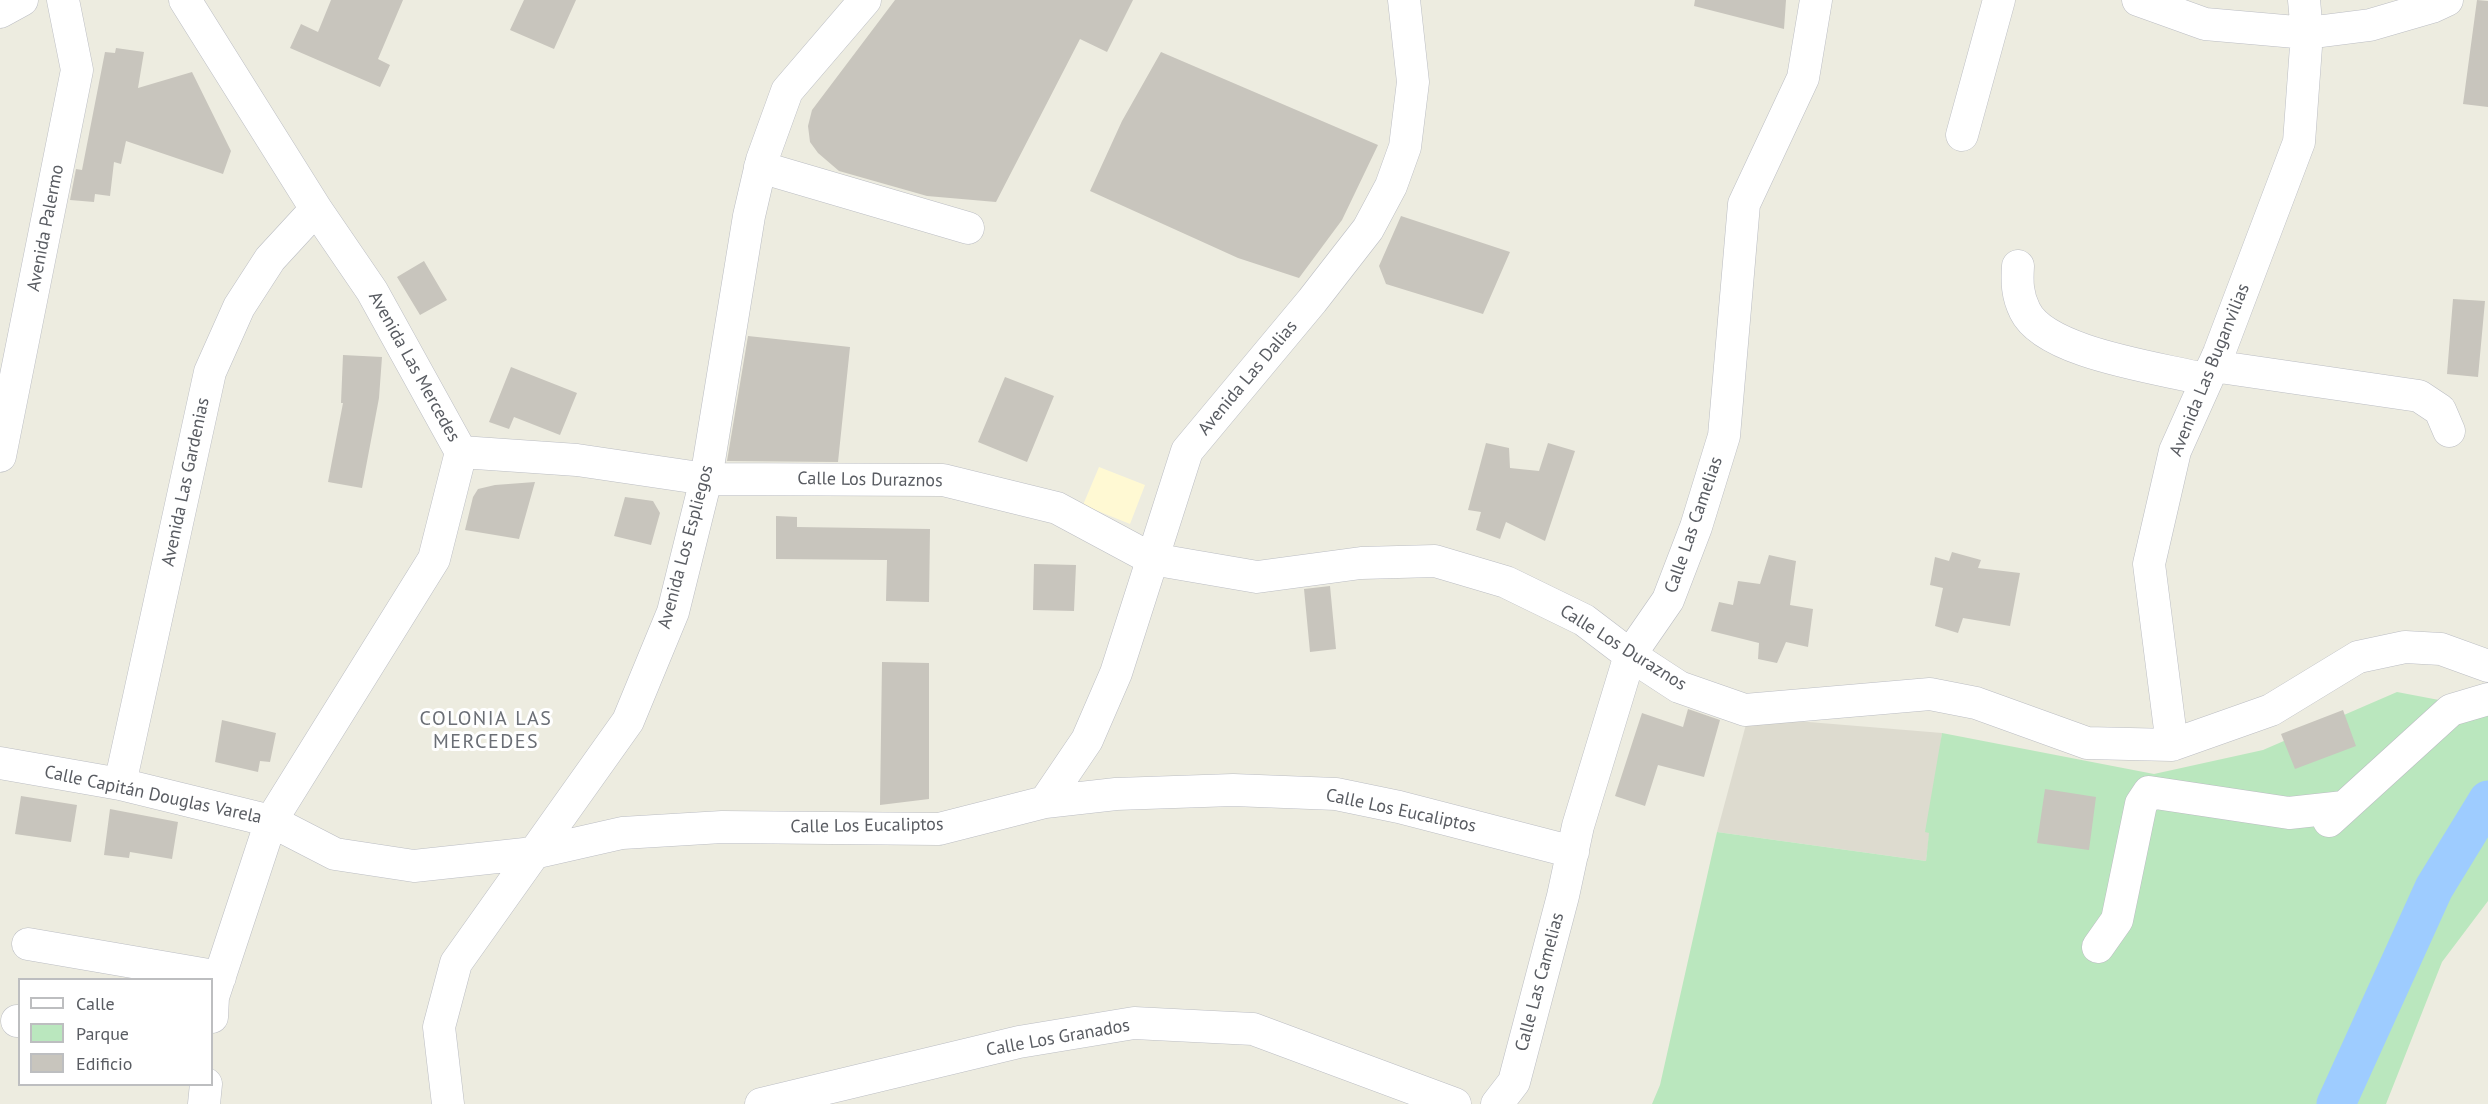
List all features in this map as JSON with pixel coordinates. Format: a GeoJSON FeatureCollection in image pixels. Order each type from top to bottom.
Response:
{"type":"FeatureCollection","features":[{"type":"Feature","properties":{"kind":"street"},"geometry":{"type":"LineString","coordinates":[[0,12],[22,0]]}},
{"type":"Feature","properties":{"kind":"street","name":"Avenida Palermo"},"geometry":{"type":"LineString","coordinates":[[0,456],[77,70],[63,0]]}},
{"type":"Feature","properties":{"kind":"street","name":"Avenida Las Mercedes"},"geometry":{"type":"LineString","coordinates":[[185,0],[316,209],[372,291],[461,452],[434,559],[272,821],[213,997]]}},
{"type":"Feature","properties":{"kind":"street","name":"Avenida Los Espliegos"},"geometry":{"type":"LineString","coordinates":[[448,1104],[439,1027],[456,963],[628,721],[673,612],[706,479],[760,168],[787,91],[865,0]]}},
{"type":"Feature","properties":{"kind":"street","name":"Avenida Las Dalias"},"geometry":{"type":"LineString","coordinates":[[1046,802],[1087,740],[1116,673],[1187,452],[1312,301],[1368,229],[1391,186],[1405,147],[1413,82],[1404,0]]}},
{"type":"Feature","properties":{"kind":"street","name":"Calle Las Camelias"},"geometry":{"type":"LineString","coordinates":[[1497,1104],[1514,1082],[1578,826],[1630,655],[1668,600],[1696,527],[1724,436],[1744,204],[1803,78],[1816,0]]}},
{"type":"Feature","properties":{"kind":"street"},"geometry":{"type":"LineString","coordinates":[[1962,135],[1999,0]]}},
{"type":"Feature","properties":{"kind":"street"},"geometry":{"type":"LineString","coordinates":[[2138,0],[2205,24],[2307,33],[2370,25],[2432,7],[2447,0]]}},
{"type":"Feature","properties":{"kind":"street","name":"Avenida Las Buganvilias"},"geometry":{"type":"LineString","coordinates":[[2172,746],[2149,564],[2175,452],[2210,373],[2299,142],[2307,33],[2304,0]]}},
{"type":"Feature","properties":{"kind":"street"},"geometry":{"type":"LineString","coordinates":[[760,168],[968,228]]}},
{"type":"Feature","properties":{"kind":"street","name":"Avenida Las Gardenias"},"geometry":{"type":"LineString","coordinates":[[120,784],[210,372],[239,307],[270,259],[316,209]]}},
{"type":"Feature","properties":{"kind":"street"},"geometry":{"type":"LineString","coordinates":[[2018,266],[2017,290],[2026,313],[2044,331],[2099,357],[2210,373],[2419,396],[2440,410],[2449,431]]}},
{"type":"Feature","properties":{"kind":"street","name":"Calle Los Duraznos"},"geometry":{"type":"LineString","coordinates":[[461,452],[577,460],[706,479],[943,480],[1057,508],[1152,559],[1257,577],[1361,562],[1435,561],[1506,582],[1564,610],[1584,620],[1630,655],[1679,687],[1745,711],[1930,694],[1976,703],[2087,743],[2172,746],[2271,710],[2358,657],[2405,647],[2441,649],[2488,666]]}},
{"type":"Feature","properties":{"kind":"street"},"geometry":{"type":"LineString","coordinates":[[2317,832],[2451,711],[2488,699]]}},
{"type":"Feature","properties":{"kind":"street","name":"Calle Capitán Douglas Varela"},"geometry":{"type":"LineString","coordinates":[[0,763],[120,784],[272,821]]}},
{"type":"Feature","properties":{"kind":"street"},"geometry":{"type":"LineString","coordinates":[[1071,764],[1092,796]]}},
{"type":"Feature","properties":{"kind":"street","name":"Calle Los Eucaliptos"},"geometry":{"type":"LineString","coordinates":[[272,821],[335,854],[414,866],[534,853],[622,833],[722,827],[939,829],[1046,802],[1092,796],[1233,790],[1336,794],[1399,807],[1573,852]]}},
{"type":"Feature","properties":{"kind":"street"},"geometry":{"type":"LineString","coordinates":[[2098,947],[2116,920],[2141,804],[2149,792],[2289,813],[2344,807]]}},
{"type":"Feature","properties":{"kind":"street"},"geometry":{"type":"LineString","coordinates":[[28,944],[220,977]]}},
{"type":"Feature","properties":{"kind":"street","name":"Calle Los Granados"},"geometry":{"type":"LineString","coordinates":[[761,1104],[1019,1042],[1134,1023],[1253,1029],[1455,1104]]}},
{"type":"Feature","properties":{"kind":"street"},"geometry":{"type":"LineString","coordinates":[[204,1104],[206,1086]]}},
{"type":"Feature","properties":{"kind":"shaded area"},"geometry":{"type":"Polygon","coordinates":[[[1099,467],[1145,485],[1130,524],[1083,505],[1099,467]]]}},
{"type":"Feature","properties":{"kind":"shaded area"},"geometry":{"type":"Polygon","coordinates":[[[1748,717],[1942,733],[1926,861],[1717,832],[1748,717]]]}},
{"type":"Feature","properties":{"kind":"green space"},"geometry":{"type":"Polygon","coordinates":[[[2397,692],[2488,713],[2488,901],[2442,962],[2386,1104],[1652,1104],[1660,1085],[1717,832],[1926,861],[1929,833],[1925,832],[1942,733],[2154,774],[2263,750],[2397,692]]]}},
{"type":"Feature","properties":{"kind":"building"},"geometry":{"type":"Polygon","coordinates":[[[331,0],[403,0],[378,59],[390,65],[380,87],[290,48],[301,24],[318,32],[331,0]]]}},
{"type":"Feature","properties":{"kind":"building"},"geometry":{"type":"Polygon","coordinates":[[[524,0],[576,0],[554,49],[510,30],[524,0]]]}},
{"type":"Feature","properties":{"kind":"building"},"geometry":{"type":"Polygon","coordinates":[[[895,0],[1133,0],[1107,52],[1080,39],[996,202],[927,196],[839,171],[818,153],[810,142],[808,126],[812,110],[895,0]]]}},
{"type":"Feature","properties":{"kind":"building"},"geometry":{"type":"Polygon","coordinates":[[[1695,0],[1786,0],[1784,29],[1694,6],[1695,0]]]}},
{"type":"Feature","properties":{"kind":"building"},"geometry":{"type":"Polygon","coordinates":[[[2477,0],[2488,1],[2488,107],[2463,104],[2477,0]]]}},
{"type":"Feature","properties":{"kind":"building"},"geometry":{"type":"Polygon","coordinates":[[[116,48],[144,52],[138,88],[192,72],[231,151],[223,174],[126,141],[121,164],[114,162],[110,196],[95,194],[94,202],[70,200],[76,169],[82,170],[105,52],[115,53],[116,48]]]}},
{"type":"Feature","properties":{"kind":"building"},"geometry":{"type":"Polygon","coordinates":[[[1161,52],[1378,145],[1342,220],[1299,278],[1238,258],[1090,191],[1122,121],[1161,52]]]}},
{"type":"Feature","properties":{"kind":"building"},"geometry":{"type":"Polygon","coordinates":[[[1401,216],[1510,252],[1483,314],[1386,284],[1379,266],[1401,216]]]}},
{"type":"Feature","properties":{"kind":"building"},"geometry":{"type":"Polygon","coordinates":[[[424,261],[447,300],[420,315],[397,277],[424,261]]]}},
{"type":"Feature","properties":{"kind":"building"},"geometry":{"type":"Polygon","coordinates":[[[2453,299],[2485,301],[2478,377],[2447,374],[2453,299]]]}},
{"type":"Feature","properties":{"kind":"building"},"geometry":{"type":"Polygon","coordinates":[[[748,336],[850,347],[838,462],[727,461],[748,336]]]}},
{"type":"Feature","properties":{"kind":"building"},"geometry":{"type":"Polygon","coordinates":[[[343,355],[382,357],[379,398],[362,488],[328,482],[343,403],[341,403],[343,355]]]}},
{"type":"Feature","properties":{"kind":"building"},"geometry":{"type":"Polygon","coordinates":[[[511,367],[577,393],[560,435],[514,417],[509,429],[489,422],[511,367]]]}},
{"type":"Feature","properties":{"kind":"building"},"geometry":{"type":"Polygon","coordinates":[[[1005,377],[1054,396],[1027,462],[978,442],[1005,377]]]}},
{"type":"Feature","properties":{"kind":"building"},"geometry":{"type":"Polygon","coordinates":[[[1486,443],[1509,448],[1510,468],[1539,471],[1548,443],[1575,451],[1545,541],[1506,522],[1500,539],[1476,530],[1481,512],[1468,510],[1486,443]]]}},
{"type":"Feature","properties":{"kind":"building"},"geometry":{"type":"Polygon","coordinates":[[[535,482],[519,539],[465,530],[473,497],[478,489],[495,485],[535,482]]]}},
{"type":"Feature","properties":{"kind":"building"},"geometry":{"type":"Polygon","coordinates":[[[625,497],[653,501],[660,513],[651,545],[614,536],[625,497]]]}},
{"type":"Feature","properties":{"kind":"building"},"geometry":{"type":"Polygon","coordinates":[[[776,516],[797,517],[797,527],[930,529],[929,602],[886,601],[887,560],[776,559],[776,516]]]}},
{"type":"Feature","properties":{"kind":"building"},"geometry":{"type":"Polygon","coordinates":[[[1952,552],[1981,560],[1978,568],[2020,573],[2010,626],[1963,618],[1958,633],[1935,626],[1943,588],[1930,585],[1935,557],[1949,561],[1952,552]]]}},
{"type":"Feature","properties":{"kind":"building"},"geometry":{"type":"Polygon","coordinates":[[[1769,555],[1796,561],[1790,605],[1813,609],[1808,647],[1786,642],[1777,663],[1758,659],[1759,643],[1711,631],[1719,602],[1733,605],[1738,581],[1760,584],[1769,555]]]}},
{"type":"Feature","properties":{"kind":"building"},"geometry":{"type":"Polygon","coordinates":[[[1034,564],[1076,565],[1074,611],[1033,610],[1034,564]]]}},
{"type":"Feature","properties":{"kind":"building"},"geometry":{"type":"Polygon","coordinates":[[[1330,586],[1336,649],[1310,652],[1304,589],[1330,586]]]}},
{"type":"Feature","properties":{"kind":"building"},"geometry":{"type":"Polygon","coordinates":[[[882,662],[929,663],[929,799],[880,805],[882,662]]]}},
{"type":"Feature","properties":{"kind":"building"},"geometry":{"type":"Polygon","coordinates":[[[1688,709],[1720,720],[1704,777],[1658,765],[1645,806],[1615,796],[1642,713],[1683,727],[1688,709]]]}},
{"type":"Feature","properties":{"kind":"building"},"geometry":{"type":"Polygon","coordinates":[[[2343,710],[2356,746],[2295,769],[2281,734],[2343,710]]]}},
{"type":"Feature","properties":{"kind":"building"},"geometry":{"type":"Polygon","coordinates":[[[222,720],[276,733],[270,762],[260,761],[258,772],[215,762],[222,720]]]}},
{"type":"Feature","properties":{"kind":"building"},"geometry":{"type":"Polygon","coordinates":[[[2045,789],[2096,797],[2089,850],[2037,843],[2045,789]]]}},
{"type":"Feature","properties":{"kind":"building"},"geometry":{"type":"Polygon","coordinates":[[[21,796],[77,805],[71,842],[15,834],[21,796]]]}},
{"type":"Feature","properties":{"kind":"building"},"geometry":{"type":"Polygon","coordinates":[[[110,809],[178,822],[172,859],[130,852],[129,858],[104,855],[110,809]]]}},
{"type":"Feature","properties":{"kind":"waterway"},"geometry":{"type":"LineString","coordinates":[[2336,1104],[2434,888],[2488,800]]}},
{"type":"Feature","properties":{"kind":"district","name":"COLONIA LAS MERCEDES"},"geometry":{"type":"Point","coordinates":[486,730]}}]}
